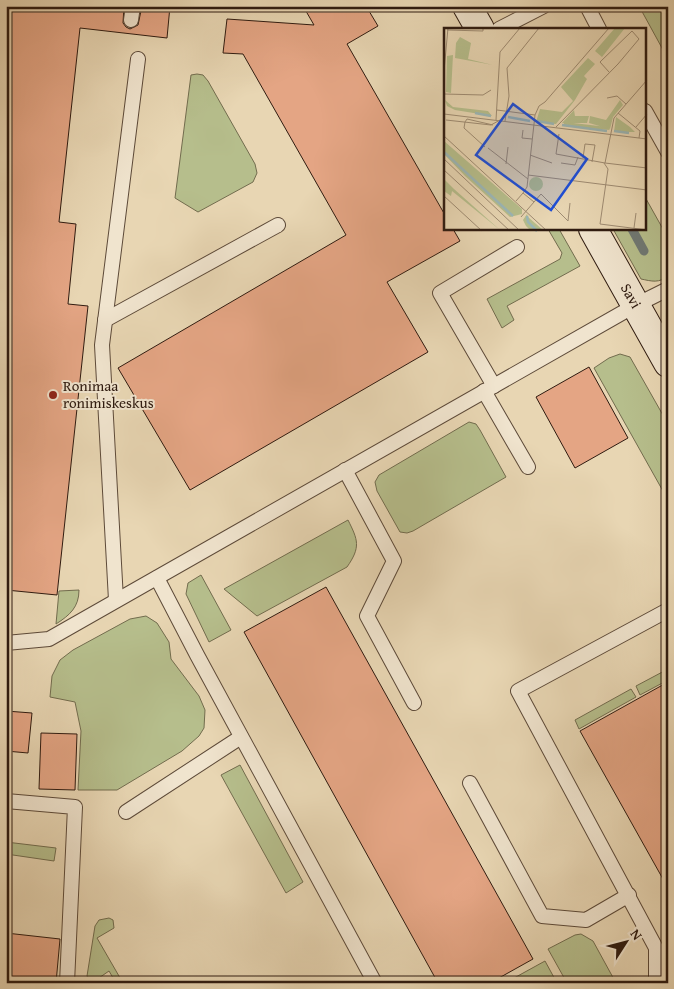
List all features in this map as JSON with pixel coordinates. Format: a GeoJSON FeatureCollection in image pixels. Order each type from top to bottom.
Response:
{"type":"FeatureCollection","features":[{"type":"Feature","properties":{"kind":"street"},"geometry":{"type":"LineString","coordinates":[[467,6],[479,28]]}},
{"type":"Feature","properties":{"kind":"street","name":"Savi"},"geometry":{"type":"LineString","coordinates":[[594,230],[668,363]]}},
{"type":"Feature","properties":{"kind":"lane"},"geometry":{"type":"LineString","coordinates":[[501,28],[544,6]]}},
{"type":"Feature","properties":{"kind":"lane"},"geometry":{"type":"LineString","coordinates":[[587,6],[599,28]]}},
{"type":"Feature","properties":{"kind":"lane"},"geometry":{"type":"LineString","coordinates":[[116,600],[102,345],[138,59]]}},
{"type":"Feature","properties":{"kind":"lane"},"geometry":{"type":"LineString","coordinates":[[646,113],[668,152]]}},
{"type":"Feature","properties":{"kind":"lane"},"geometry":{"type":"LineString","coordinates":[[104,320],[278,225]]}},
{"type":"Feature","properties":{"kind":"lane"},"geometry":{"type":"LineString","coordinates":[[517,247],[440,293],[528,467]]}},
{"type":"Feature","properties":{"kind":"lane"},"geometry":{"type":"LineString","coordinates":[[6,643],[49,639],[636,305],[668,289]]}},
{"type":"Feature","properties":{"kind":"lane"},"geometry":{"type":"LineString","coordinates":[[345,470],[394,561],[367,616],[414,703]]}},
{"type":"Feature","properties":{"kind":"lane"},"geometry":{"type":"LineString","coordinates":[[157,578],[375,983]]}},
{"type":"Feature","properties":{"kind":"lane"},"geometry":{"type":"LineString","coordinates":[[656,983],[662,945],[629,895],[518,691],[668,610]]}},
{"type":"Feature","properties":{"kind":"lane"},"geometry":{"type":"LineString","coordinates":[[126,812],[242,737]]}},
{"type":"Feature","properties":{"kind":"lane"},"geometry":{"type":"LineString","coordinates":[[470,783],[542,916],[586,920],[629,895]]}},
{"type":"Feature","properties":{"kind":"lane"},"geometry":{"type":"LineString","coordinates":[[6,801],[75,807],[67,983]]}},
{"type":"Feature","properties":{"kind":"green space"},"geometry":{"type":"Polygon","coordinates":[[[639,6],[668,6],[668,59],[639,6]]]}},
{"type":"Feature","properties":{"kind":"green space"},"geometry":{"type":"Polygon","coordinates":[[[191,75],[203,75],[208,81],[255,164],[257,173],[253,182],[198,212],[175,198],[191,75]]]}},
{"type":"Feature","properties":{"kind":"green space"},"geometry":{"type":"Polygon","coordinates":[[[646,199],[668,238],[668,275],[659,281],[641,279],[614,230],[646,230],[646,199]]]}},
{"type":"Feature","properties":{"kind":"green space"},"geometry":{"type":"Polygon","coordinates":[[[549,230],[560,230],[580,266],[507,306],[514,320],[502,328],[487,299],[560,259],[562,253],[549,230]]]}},
{"type":"Feature","properties":{"kind":"green space"},"geometry":{"type":"Polygon","coordinates":[[[620,354],[630,357],[668,424],[668,500],[594,368],[609,358],[620,354]]]}},
{"type":"Feature","properties":{"kind":"green space"},"geometry":{"type":"Polygon","coordinates":[[[469,422],[476,424],[506,477],[413,531],[407,533],[400,532],[377,491],[375,482],[379,475],[469,422]]]}},
{"type":"Feature","properties":{"kind":"green space"},"geometry":{"type":"Polygon","coordinates":[[[348,520],[356,538],[356,549],[347,567],[257,616],[224,589],[348,520]]]}},
{"type":"Feature","properties":{"kind":"green space"},"geometry":{"type":"Polygon","coordinates":[[[201,575],[231,630],[209,642],[186,594],[188,583],[201,575]]]}},
{"type":"Feature","properties":{"kind":"green space"},"geometry":{"type":"Polygon","coordinates":[[[79,590],[79,596],[73,610],[56,624],[59,591],[79,590]]]}},
{"type":"Feature","properties":{"kind":"green space"},"geometry":{"type":"Polygon","coordinates":[[[146,616],[157,623],[169,642],[171,659],[199,696],[205,710],[204,728],[199,736],[182,751],[117,790],[78,790],[81,731],[75,702],[50,697],[52,676],[60,660],[73,650],[130,619],[146,616]]]}},
{"type":"Feature","properties":{"kind":"green space"},"geometry":{"type":"Polygon","coordinates":[[[668,669],[668,680],[640,695],[636,686],[668,669]]]}},
{"type":"Feature","properties":{"kind":"green space"},"geometry":{"type":"Polygon","coordinates":[[[631,689],[636,697],[579,729],[575,720],[631,689]]]}},
{"type":"Feature","properties":{"kind":"green space"},"geometry":{"type":"Polygon","coordinates":[[[240,765],[303,882],[286,893],[221,775],[240,765]]]}},
{"type":"Feature","properties":{"kind":"green space"},"geometry":{"type":"Polygon","coordinates":[[[6,842],[56,848],[54,861],[6,854],[6,842]]]}},
{"type":"Feature","properties":{"kind":"green space"},"geometry":{"type":"Polygon","coordinates":[[[109,918],[113,920],[114,928],[97,938],[123,983],[116,983],[109,971],[93,982],[87,976],[95,926],[99,920],[109,918]]]}},
{"type":"Feature","properties":{"kind":"green space"},"geometry":{"type":"Polygon","coordinates":[[[581,934],[593,941],[616,983],[567,983],[548,949],[575,935],[581,934]]]}},
{"type":"Feature","properties":{"kind":"green space"},"geometry":{"type":"Polygon","coordinates":[[[545,961],[557,983],[505,983],[545,961]]]}},
{"type":"Feature","properties":{"kind":"building"},"geometry":{"type":"Polygon","coordinates":[[[6,6],[124,6],[123,23],[130,29],[138,25],[142,6],[170,6],[167,38],[80,28],[59,222],[76,224],[68,304],[88,306],[57,595],[6,590],[6,6]]]}},
{"type":"Feature","properties":{"kind":"building"},"geometry":{"type":"Polygon","coordinates":[[[303,6],[366,6],[378,26],[347,44],[444,213],[444,230],[454,230],[460,241],[387,282],[428,352],[190,490],[118,368],[346,235],[243,54],[223,53],[227,19],[314,25],[303,6]]]}},
{"type":"Feature","properties":{"kind":"building"},"geometry":{"type":"Polygon","coordinates":[[[589,367],[628,438],[575,468],[536,397],[589,367]]]}},
{"type":"Feature","properties":{"kind":"building"},"geometry":{"type":"Polygon","coordinates":[[[326,587],[533,959],[490,983],[438,983],[244,632],[326,587]]]}},
{"type":"Feature","properties":{"kind":"building"},"geometry":{"type":"Polygon","coordinates":[[[668,682],[668,888],[580,731],[668,682]]]}},
{"type":"Feature","properties":{"kind":"building"},"geometry":{"type":"Polygon","coordinates":[[[6,711],[32,713],[28,753],[6,751],[6,711]]]}},
{"type":"Feature","properties":{"kind":"building"},"geometry":{"type":"Polygon","coordinates":[[[41,733],[77,734],[75,790],[39,789],[41,733]]]}},
{"type":"Feature","properties":{"kind":"building"},"geometry":{"type":"Polygon","coordinates":[[[6,933],[60,939],[56,983],[6,983],[6,933]]]}},
{"type":"Feature","properties":{"kind":"waterway"},"geometry":{"type":"LineString","coordinates":[[633,230],[644,251]]}},
{"type":"Feature","properties":{"kind":"place","name":"Ronimaa ronimiskeskus"},"geometry":{"type":"Point","coordinates":[53,395]}}]}
